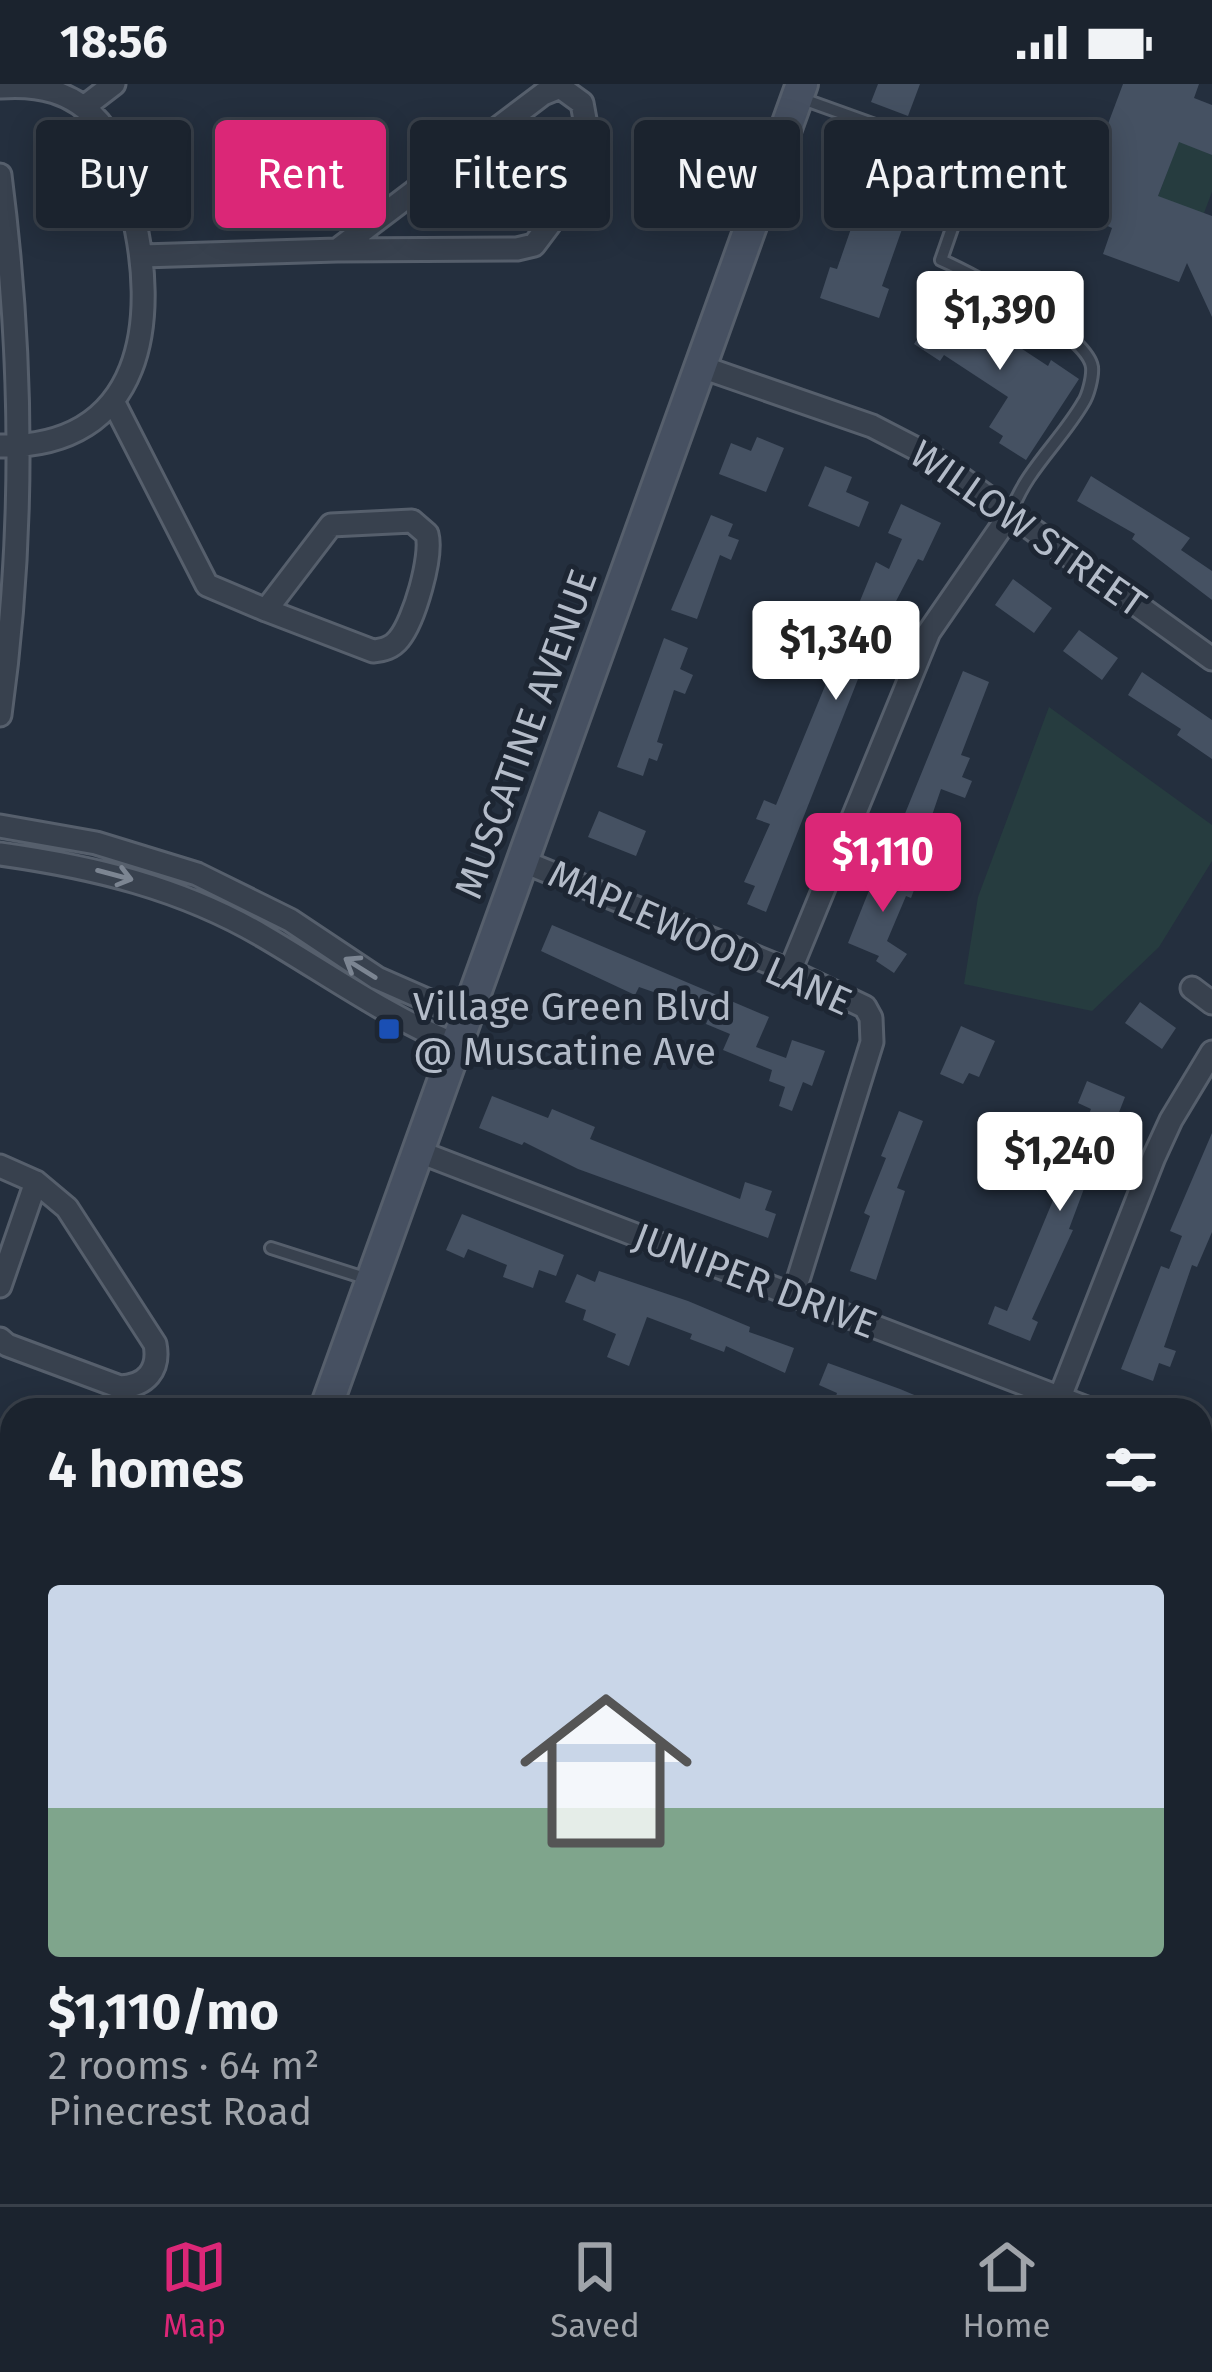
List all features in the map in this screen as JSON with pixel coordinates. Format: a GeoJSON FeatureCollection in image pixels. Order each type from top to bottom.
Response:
{"type":"FeatureCollection","features":[{"type":"Feature","properties":{"kind":"main road","name":"MUSCATINE AVENUE"},"geometry":{"type":"LineString","coordinates":[[329,1398],[800,91]]}},
{"type":"Feature","properties":{"kind":"street"},"geometry":{"type":"LineString","coordinates":[[84,107],[114,84]]}},
{"type":"Feature","properties":{"kind":"street"},"geometry":{"type":"LineString","coordinates":[[0,87],[44,86],[84,107],[99,122],[119,159],[142,256],[138,347],[114,403],[77,432],[9,446]]}},
{"type":"Feature","properties":{"kind":"street"},"geometry":{"type":"LineString","coordinates":[[142,256],[534,245],[549,226],[586,125],[583,103],[571,92],[554,88],[337,250]]}},
{"type":"Feature","properties":{"kind":"street"},"geometry":{"type":"LineString","coordinates":[[0,175],[17,358],[9,446],[10,641],[0,715]]}},
{"type":"Feature","properties":{"kind":"street","name":"WILLOW STREET"},"geometry":{"type":"LineString","coordinates":[[699,366],[906,442],[957,472],[1212,659]]}},
{"type":"Feature","properties":{"kind":"street"},"geometry":{"type":"LineString","coordinates":[[114,403],[207,585],[266,610],[373,651],[387,649],[398,641],[424,575],[430,548],[427,534],[412,521],[331,525],[266,610]]}},
{"type":"Feature","properties":{"kind":"street"},"geometry":{"type":"LineString","coordinates":[[790,971],[929,632],[1011,513]]}},
{"type":"Feature","properties":{"kind":"street"},"geometry":{"type":"LineString","coordinates":[[0,826],[96,843],[197,874],[290,920],[461,1031]]}},
{"type":"Feature","properties":{"kind":"street"},"geometry":{"type":"LineString","coordinates":[[0,854],[100,870],[208,908],[262,936],[356,997],[461,1031]]}},
{"type":"Feature","properties":{"kind":"street","name":"MAPLEWOOD LANE"},"geometry":{"type":"LineString","coordinates":[[522,861],[856,1000],[871,1018],[868,1057],[793,1296]]}},
{"type":"Feature","properties":{"kind":"street"},"geometry":{"type":"LineString","coordinates":[[1192,988],[1212,1003]]}},
{"type":"Feature","properties":{"kind":"street"},"geometry":{"type":"LineString","coordinates":[[1060,1397],[1154,1156],[1212,1052]]}},
{"type":"Feature","properties":{"kind":"street","name":"JUNIPER DRIVE"},"geometry":{"type":"LineString","coordinates":[[417,1151],[1060,1397]]}},
{"type":"Feature","properties":{"kind":"street"},"geometry":{"type":"LineString","coordinates":[[0,1166],[36,1182],[67,1208],[155,1344],[155,1367],[143,1382],[120,1387],[7,1346],[0,1339]]}},
{"type":"Feature","properties":{"kind":"street"},"geometry":{"type":"LineString","coordinates":[[0,1286],[36,1182]]}},
{"type":"Feature","properties":{"kind":"lane"},"geometry":{"type":"LineString","coordinates":[[800,91],[964,157],[974,168],[941,260],[974,274],[1078,343],[1092,366],[1087,399],[1017,494],[1011,513]]}},
{"type":"Feature","properties":{"kind":"lane"},"geometry":{"type":"LineString","coordinates":[[272,1248],[371,1280]]}},
{"type":"Feature","properties":{"kind":"green space"},"geometry":{"type":"Polygon","coordinates":[[[1179,140],[1212,155],[1212,192],[1204,213],[1153,210],[1179,140]]]}},
{"type":"Feature","properties":{"kind":"green space"},"geometry":{"type":"Polygon","coordinates":[[[1049,707],[1212,825],[1212,861],[1159,947],[1092,1011],[964,984],[978,897],[1049,707]]]}},
{"type":"Feature","properties":{"kind":"building"},"geometry":{"type":"Polygon","coordinates":[[[878,84],[920,84],[908,116],[871,102],[878,84]]]}},
{"type":"Feature","properties":{"kind":"building"},"geometry":{"type":"Polygon","coordinates":[[[1123,84],[1199,84],[1194,98],[1212,105],[1212,155],[1179,142],[1158,196],[1212,216],[1212,317],[1187,263],[1179,282],[1103,254],[1112,228],[1109,121],[1123,84]]]}},
{"type":"Feature","properties":{"kind":"building"},"geometry":{"type":"Polygon","coordinates":[[[851,228],[902,228],[882,286],[889,289],[879,318],[820,298],[830,267],[837,269],[851,228]]]}},
{"type":"Feature","properties":{"kind":"building"},"geometry":{"type":"Polygon","coordinates":[[[947,292],[974,310],[970,315],[1048,366],[1051,360],[1079,379],[1026,460],[999,443],[1003,436],[989,427],[1008,397],[944,355],[940,361],[914,344],[947,292]]]}},
{"type":"Feature","properties":{"kind":"building"},"geometry":{"type":"Polygon","coordinates":[[[757,437],[784,448],[766,492],[719,474],[731,443],[751,451],[757,437]]]}},
{"type":"Feature","properties":{"kind":"building"},"geometry":{"type":"Polygon","coordinates":[[[825,466],[852,477],[846,492],[869,502],[859,527],[808,506],[825,466]]]}},
{"type":"Feature","properties":{"kind":"building"},"geometry":{"type":"Polygon","coordinates":[[[1091,476],[1190,538],[1181,550],[1212,571],[1212,600],[1132,539],[1135,534],[1077,501],[1091,476]]]}},
{"type":"Feature","properties":{"kind":"building"},"geometry":{"type":"Polygon","coordinates":[[[901,504],[941,523],[923,561],[918,559],[882,628],[879,626],[766,912],[747,904],[755,886],[744,882],[770,824],[756,819],[764,800],[776,805],[876,562],[889,569],[902,539],[888,533],[901,504]]]}},
{"type":"Feature","properties":{"kind":"building"},"geometry":{"type":"Polygon","coordinates":[[[711,515],[733,524],[728,536],[739,540],[731,560],[720,555],[697,619],[671,610],[711,515]]]}},
{"type":"Feature","properties":{"kind":"building"},"geometry":{"type":"Polygon","coordinates":[[[1013,579],[1052,608],[1034,633],[995,605],[1013,579]]]}},
{"type":"Feature","properties":{"kind":"building"},"geometry":{"type":"Polygon","coordinates":[[[1079,630],[1118,658],[1102,680],[1063,651],[1079,630]]]}},
{"type":"Feature","properties":{"kind":"building"},"geometry":{"type":"Polygon","coordinates":[[[664,638],[688,648],[680,669],[693,675],[685,694],[674,690],[657,742],[663,744],[657,761],[649,758],[643,776],[617,767],[664,638]]]}},
{"type":"Feature","properties":{"kind":"building"},"geometry":{"type":"Polygon","coordinates":[[[963,671],[989,682],[961,755],[970,758],[962,777],[972,781],[965,798],[941,789],[927,830],[902,821],[963,671]]]}},
{"type":"Feature","properties":{"kind":"building"},"geometry":{"type":"Polygon","coordinates":[[[1142,672],[1212,720],[1212,759],[1177,735],[1181,729],[1128,695],[1142,672]]]}},
{"type":"Feature","properties":{"kind":"building"},"geometry":{"type":"Polygon","coordinates":[[[599,811],[646,831],[636,856],[588,837],[599,811]]]}},
{"type":"Feature","properties":{"kind":"building"},"geometry":{"type":"Polygon","coordinates":[[[880,863],[919,877],[887,941],[907,954],[894,973],[876,961],[879,956],[848,943],[880,863]]]}},
{"type":"Feature","properties":{"kind":"building"},"geometry":{"type":"Polygon","coordinates":[[[552,925],[769,1017],[756,1047],[786,1058],[792,1040],[825,1051],[812,1086],[803,1082],[792,1111],[779,1106],[785,1087],[769,1081],[772,1070],[723,1050],[730,1034],[706,1024],[711,1012],[639,987],[635,995],[541,951],[552,925]]]}},
{"type":"Feature","properties":{"kind":"building"},"geometry":{"type":"Polygon","coordinates":[[[1140,1002],[1176,1028],[1162,1049],[1125,1023],[1140,1002]]]}},
{"type":"Feature","properties":{"kind":"building"},"geometry":{"type":"Polygon","coordinates":[[[961,1026],[995,1041],[979,1077],[969,1073],[963,1084],[940,1074],[961,1026]]]}},
{"type":"Feature","properties":{"kind":"building"},"geometry":{"type":"Polygon","coordinates":[[[1087,1081],[1125,1097],[1103,1153],[1098,1151],[1069,1229],[1073,1230],[1032,1319],[1038,1322],[1030,1341],[988,1324],[995,1306],[1007,1311],[1091,1109],[1078,1103],[1087,1081]]]}},
{"type":"Feature","properties":{"kind":"building"},"geometry":{"type":"Polygon","coordinates":[[[492,1096],[548,1118],[552,1109],[595,1127],[590,1139],[740,1199],[745,1182],[772,1191],[765,1210],[776,1214],[768,1238],[479,1128],[492,1096]]]}},
{"type":"Feature","properties":{"kind":"building"},"geometry":{"type":"Polygon","coordinates":[[[899,1111],[923,1121],[897,1188],[905,1191],[876,1280],[850,1271],[870,1216],[864,1213],[886,1158],[881,1156],[899,1111]]]}},
{"type":"Feature","properties":{"kind":"building"},"geometry":{"type":"Polygon","coordinates":[[[1212,1133],[1212,1232],[1197,1267],[1192,1265],[1164,1347],[1176,1351],[1170,1367],[1159,1363],[1153,1381],[1121,1369],[1161,1266],[1169,1269],[1182,1236],[1170,1231],[1212,1133]]]}},
{"type":"Feature","properties":{"kind":"building"},"geometry":{"type":"Polygon","coordinates":[[[462,1214],[564,1255],[556,1276],[539,1270],[533,1288],[503,1277],[507,1265],[468,1249],[464,1258],[446,1250],[462,1214]]]}},
{"type":"Feature","properties":{"kind":"building"},"geometry":{"type":"Polygon","coordinates":[[[599,1271],[688,1301],[750,1327],[749,1332],[794,1348],[785,1373],[726,1346],[724,1352],[690,1339],[692,1334],[647,1317],[629,1366],[607,1357],[616,1334],[583,1320],[586,1310],[565,1302],[577,1274],[595,1282],[599,1271]]]}},
{"type":"Feature","properties":{"kind":"building"},"geometry":{"type":"Polygon","coordinates":[[[828,1363],[921,1398],[835,1398],[837,1393],[819,1385],[828,1363]]]}},
{"type":"Feature","properties":{"kind":"place","name":"Village Green Blvd @ Muscatine Ave"},"geometry":{"type":"Point","coordinates":[389,1029]}}]}
